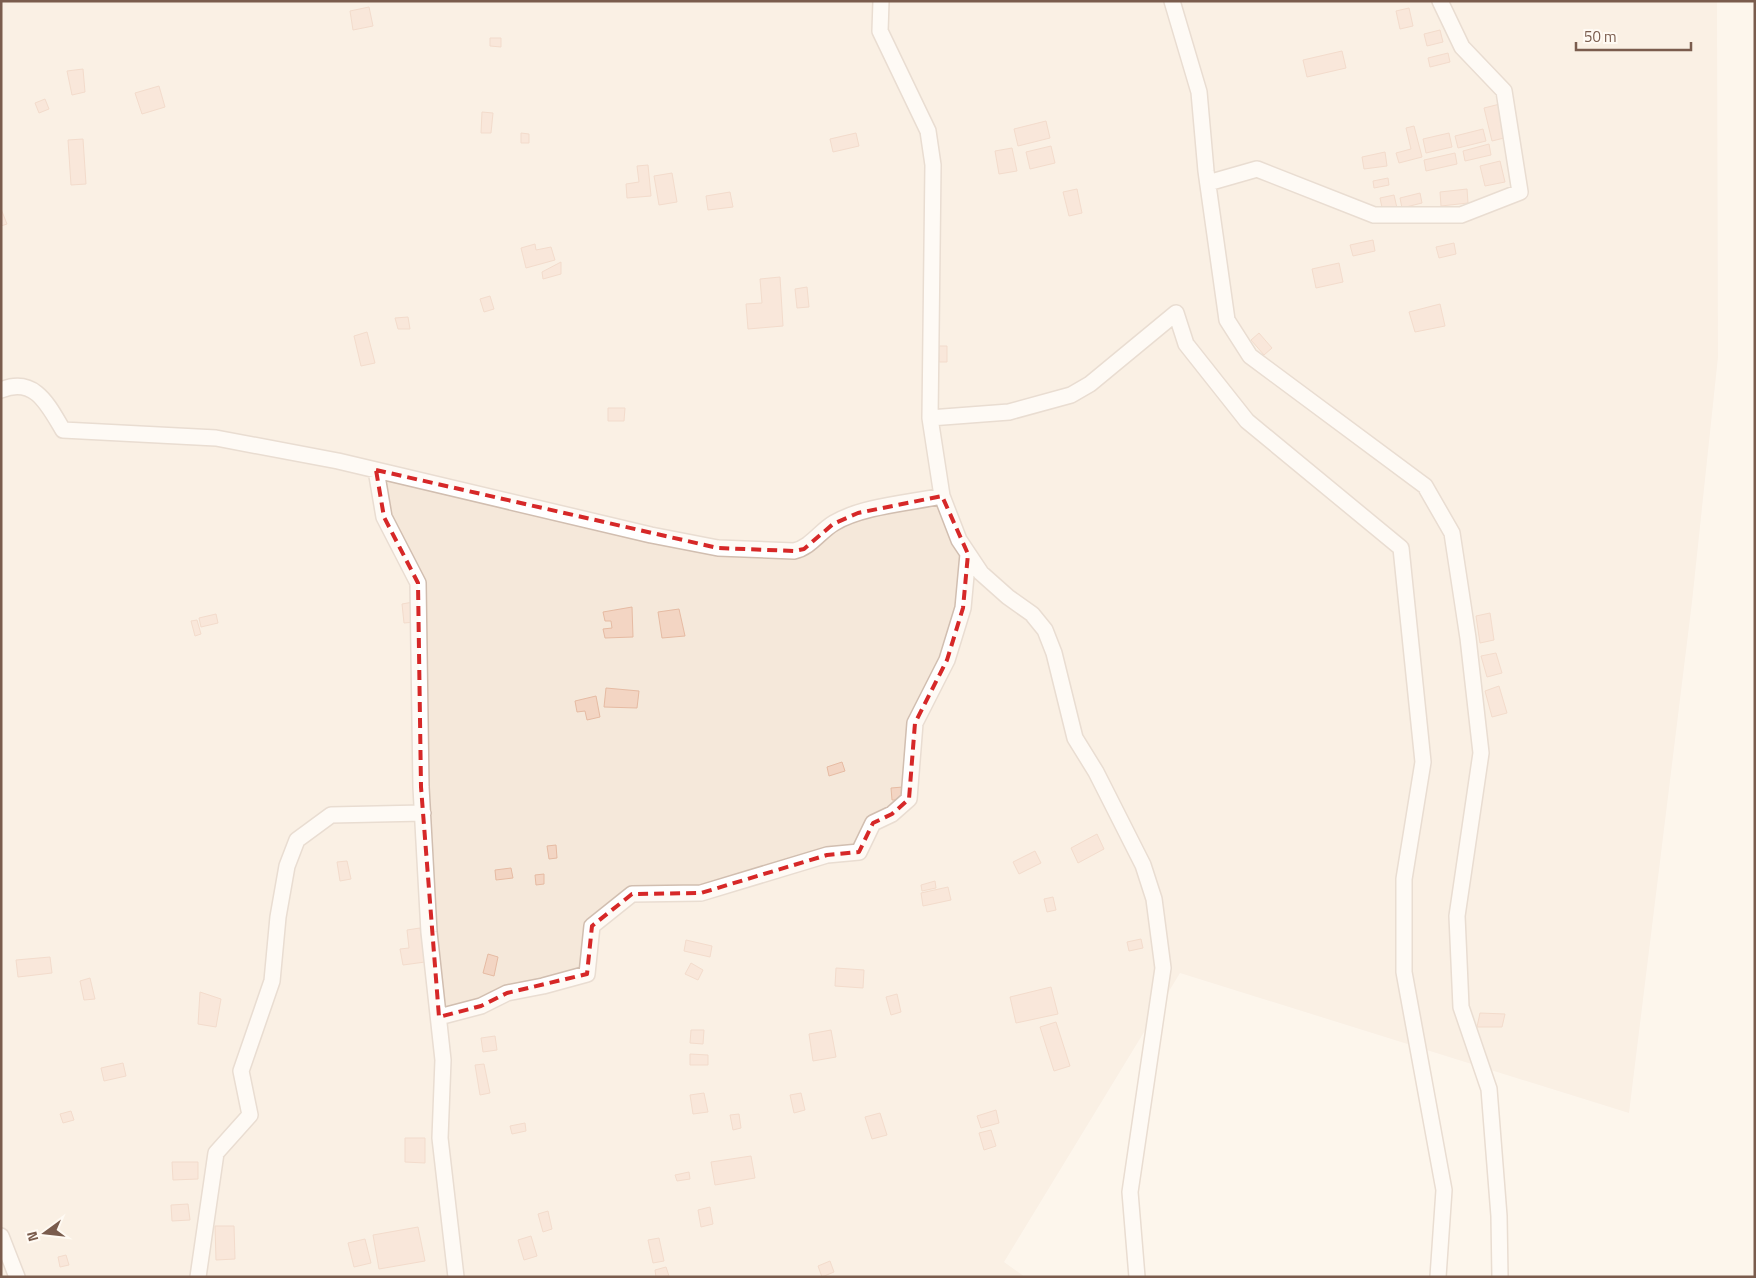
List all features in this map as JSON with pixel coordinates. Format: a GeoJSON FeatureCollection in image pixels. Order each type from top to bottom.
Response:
{"type":"FeatureCollection","features":[{"type":"Feature","properties":{"kind":"street"},"geometry":{"type":"LineString","coordinates":[[881,1],[880,31],[928,131],[933,165],[930,418],[942,496],[959,540],[981,573],[1008,597],[1032,614],[1045,630],[1054,653],[1075,738],[1096,772],[1143,865],[1154,899],[1163,968],[1130,1192],[1137,1277]]}},
{"type":"Feature","properties":{"kind":"street"},"geometry":{"type":"LineString","coordinates":[[1172,1],[1199,92],[1208,183],[1227,320],[1250,356],[1425,486],[1452,533],[1468,638],[1482,752],[1457,916],[1461,1007],[1489,1089],[1499,1216],[1500,1277]]}},
{"type":"Feature","properties":{"kind":"street"},"geometry":{"type":"LineString","coordinates":[[1208,183],[1257,169],[1374,215],[1461,215],[1520,192],[1504,91],[1462,47],[1440,1]]}},
{"type":"Feature","properties":{"kind":"street"},"geometry":{"type":"LineString","coordinates":[[930,418],[1009,412],[1071,395],[1090,384],[1176,313],[1186,344],[1247,421],[1401,548],[1423,762],[1404,879],[1404,972],[1444,1190],[1438,1277]]}},
{"type":"Feature","properties":{"kind":"street"},"geometry":{"type":"LineString","coordinates":[[1,390],[19,385],[35,390],[52,411],[63,430],[216,438],[338,461],[651,535],[718,548],[784,551],[804,549],[833,524],[858,512],[942,496]]}},
{"type":"Feature","properties":{"kind":"street"},"geometry":{"type":"LineString","coordinates":[[376,470],[384,517],[418,583],[423,814],[429,932],[443,1060],[440,1138],[456,1277]]}},
{"type":"Feature","properties":{"kind":"street"},"geometry":{"type":"LineString","coordinates":[[439,1017],[481,1006],[507,993],[587,974],[592,926],[632,894],[701,894],[827,855],[859,852],[873,823],[892,814],[910,799],[915,723],[947,660],[963,608],[968,554]]}},
{"type":"Feature","properties":{"kind":"street"},"geometry":{"type":"LineString","coordinates":[[198,1277],[216,1152],[250,1115],[240,1071],[272,981],[278,917],[287,866],[296,840],[331,815],[423,814]]}},
{"type":"Feature","properties":{"kind":"street"},"geometry":{"type":"LineString","coordinates":[[1,1236],[17,1277]]}},
{"type":"Feature","properties":{"kind":"highlighted area"},"geometry":{"type":"Polygon","coordinates":[[[376,470],[718,548],[794,551],[804,549],[833,524],[858,513],[942,496],[968,554],[963,608],[947,660],[915,723],[909,799],[892,814],[873,823],[859,852],[827,855],[701,893],[632,894],[592,926],[587,974],[507,993],[481,1006],[439,1017],[421,787],[418,583],[384,517],[376,470]]]}},
{"type":"Feature","properties":{"kind":"shaded area"},"geometry":{"type":"Polygon","coordinates":[[[1,1],[1717,1],[1718,357],[1692,602],[1629,1113],[1180,973],[1004,1262],[1025,1277],[1,1277],[1,1]]]}},
{"type":"Feature","properties":{"kind":"building"},"geometry":{"type":"Polygon","coordinates":[[[369,7],[373,26],[353,30],[350,11],[369,7]]]}},
{"type":"Feature","properties":{"kind":"building"},"geometry":{"type":"Polygon","coordinates":[[[1409,8],[1413,26],[1400,29],[1396,11],[1409,8]]]}},
{"type":"Feature","properties":{"kind":"building"},"geometry":{"type":"Polygon","coordinates":[[[1440,30],[1443,42],[1427,46],[1424,34],[1440,30]]]}},
{"type":"Feature","properties":{"kind":"building"},"geometry":{"type":"Polygon","coordinates":[[[490,38],[501,38],[501,47],[490,46],[490,38]]]}},
{"type":"Feature","properties":{"kind":"building"},"geometry":{"type":"Polygon","coordinates":[[[1342,51],[1346,68],[1307,77],[1303,60],[1342,51]]]}},
{"type":"Feature","properties":{"kind":"building"},"geometry":{"type":"Polygon","coordinates":[[[1448,53],[1450,62],[1430,67],[1428,58],[1448,53]]]}},
{"type":"Feature","properties":{"kind":"building"},"geometry":{"type":"Polygon","coordinates":[[[83,69],[85,92],[72,95],[67,71],[83,69]]]}},
{"type":"Feature","properties":{"kind":"building"},"geometry":{"type":"Polygon","coordinates":[[[159,86],[165,107],[142,114],[135,93],[159,86]]]}},
{"type":"Feature","properties":{"kind":"building"},"geometry":{"type":"Polygon","coordinates":[[[45,99],[49,109],[39,113],[35,103],[45,99]]]}},
{"type":"Feature","properties":{"kind":"building"},"geometry":{"type":"Polygon","coordinates":[[[1500,104],[1508,137],[1492,141],[1484,108],[1500,104]]]}},
{"type":"Feature","properties":{"kind":"building"},"geometry":{"type":"Polygon","coordinates":[[[482,112],[493,113],[491,133],[481,133],[482,112]]]}},
{"type":"Feature","properties":{"kind":"building"},"geometry":{"type":"Polygon","coordinates":[[[1046,121],[1050,138],[1018,146],[1014,129],[1046,121]]]}},
{"type":"Feature","properties":{"kind":"building"},"geometry":{"type":"Polygon","coordinates":[[[1414,126],[1422,157],[1399,163],[1396,153],[1411,149],[1406,128],[1414,126]]]}},
{"type":"Feature","properties":{"kind":"building"},"geometry":{"type":"Polygon","coordinates":[[[1483,129],[1486,141],[1458,148],[1455,136],[1483,129]]]}},
{"type":"Feature","properties":{"kind":"building"},"geometry":{"type":"Polygon","coordinates":[[[521,133],[529,134],[529,143],[521,143],[521,133]]]}},
{"type":"Feature","properties":{"kind":"building"},"geometry":{"type":"Polygon","coordinates":[[[856,133],[859,146],[833,152],[830,139],[856,133]]]}},
{"type":"Feature","properties":{"kind":"building"},"geometry":{"type":"Polygon","coordinates":[[[1449,133],[1452,147],[1426,153],[1423,139],[1449,133]]]}},
{"type":"Feature","properties":{"kind":"building"},"geometry":{"type":"Polygon","coordinates":[[[83,139],[86,184],[71,185],[68,140],[83,139]]]}},
{"type":"Feature","properties":{"kind":"building"},"geometry":{"type":"Polygon","coordinates":[[[1489,144],[1491,155],[1465,161],[1463,151],[1489,144]]]}},
{"type":"Feature","properties":{"kind":"building"},"geometry":{"type":"Polygon","coordinates":[[[1051,146],[1055,163],[1030,169],[1026,152],[1051,146]]]}},
{"type":"Feature","properties":{"kind":"building"},"geometry":{"type":"Polygon","coordinates":[[[1012,148],[1017,171],[999,174],[995,151],[1012,148]]]}},
{"type":"Feature","properties":{"kind":"building"},"geometry":{"type":"Polygon","coordinates":[[[1385,152],[1387,166],[1364,169],[1362,157],[1385,152]]]}},
{"type":"Feature","properties":{"kind":"building"},"geometry":{"type":"Polygon","coordinates":[[[1455,153],[1457,164],[1426,171],[1424,160],[1455,153]]]}},
{"type":"Feature","properties":{"kind":"building"},"geometry":{"type":"Polygon","coordinates":[[[1500,161],[1505,182],[1485,186],[1480,166],[1500,161]]]}},
{"type":"Feature","properties":{"kind":"building"},"geometry":{"type":"Polygon","coordinates":[[[648,165],[651,196],[627,198],[626,184],[639,182],[637,166],[648,165]]]}},
{"type":"Feature","properties":{"kind":"building"},"geometry":{"type":"Polygon","coordinates":[[[672,173],[677,202],[659,205],[654,176],[672,173]]]}},
{"type":"Feature","properties":{"kind":"building"},"geometry":{"type":"Polygon","coordinates":[[[1388,178],[1389,185],[1374,188],[1373,181],[1388,178]]]}},
{"type":"Feature","properties":{"kind":"building"},"geometry":{"type":"Polygon","coordinates":[[[1077,189],[1082,213],[1069,216],[1063,192],[1077,189]]]}},
{"type":"Feature","properties":{"kind":"building"},"geometry":{"type":"Polygon","coordinates":[[[1467,189],[1468,203],[1441,206],[1440,192],[1467,189]]]}},
{"type":"Feature","properties":{"kind":"building"},"geometry":{"type":"Polygon","coordinates":[[[730,192],[733,207],[708,210],[706,196],[730,192]]]}},
{"type":"Feature","properties":{"kind":"building"},"geometry":{"type":"Polygon","coordinates":[[[1420,193],[1422,203],[1402,208],[1400,198],[1420,193]]]}},
{"type":"Feature","properties":{"kind":"building"},"geometry":{"type":"Polygon","coordinates":[[[1394,195],[1397,208],[1383,212],[1380,198],[1394,195]]]}},
{"type":"Feature","properties":{"kind":"building"},"geometry":{"type":"Polygon","coordinates":[[[1,209],[7,224],[1,226],[1,209]]]}},
{"type":"Feature","properties":{"kind":"building"},"geometry":{"type":"Polygon","coordinates":[[[1373,240],[1375,251],[1353,256],[1350,245],[1373,240]]]}},
{"type":"Feature","properties":{"kind":"building"},"geometry":{"type":"Polygon","coordinates":[[[1454,243],[1456,254],[1439,258],[1436,247],[1454,243]]]}},
{"type":"Feature","properties":{"kind":"building"},"geometry":{"type":"Polygon","coordinates":[[[535,244],[536,250],[551,247],[555,260],[526,268],[521,248],[535,244]]]}},
{"type":"Feature","properties":{"kind":"building"},"geometry":{"type":"Polygon","coordinates":[[[561,262],[561,274],[543,279],[542,272],[561,262]]]}},
{"type":"Feature","properties":{"kind":"building"},"geometry":{"type":"Polygon","coordinates":[[[1339,263],[1343,282],[1316,288],[1312,269],[1339,263]]]}},
{"type":"Feature","properties":{"kind":"building"},"geometry":{"type":"Polygon","coordinates":[[[780,277],[783,326],[748,329],[746,304],[762,303],[760,279],[780,277]]]}},
{"type":"Feature","properties":{"kind":"building"},"geometry":{"type":"Polygon","coordinates":[[[807,287],[809,307],[797,308],[795,289],[807,287]]]}},
{"type":"Feature","properties":{"kind":"building"},"geometry":{"type":"Polygon","coordinates":[[[490,296],[494,309],[484,312],[480,299],[490,296]]]}},
{"type":"Feature","properties":{"kind":"building"},"geometry":{"type":"Polygon","coordinates":[[[1440,304],[1445,326],[1415,332],[1409,312],[1440,304]]]}},
{"type":"Feature","properties":{"kind":"building"},"geometry":{"type":"Polygon","coordinates":[[[408,317],[410,329],[398,329],[395,318],[408,317]]]}},
{"type":"Feature","properties":{"kind":"building"},"geometry":{"type":"Polygon","coordinates":[[[367,332],[375,363],[361,366],[354,336],[367,332]]]}},
{"type":"Feature","properties":{"kind":"building"},"geometry":{"type":"Polygon","coordinates":[[[1259,333],[1272,348],[1264,355],[1251,340],[1259,333]]]}},
{"type":"Feature","properties":{"kind":"building"},"geometry":{"type":"Polygon","coordinates":[[[939,346],[947,346],[947,362],[939,362],[939,346]]]}},
{"type":"Feature","properties":{"kind":"building"},"geometry":{"type":"Polygon","coordinates":[[[608,408],[625,408],[624,421],[608,421],[608,408]]]}},
{"type":"Feature","properties":{"kind":"building"},"geometry":{"type":"Polygon","coordinates":[[[413,602],[415,622],[404,623],[402,604],[413,602]]]}},
{"type":"Feature","properties":{"kind":"building"},"geometry":{"type":"Polygon","coordinates":[[[632,607],[633,637],[605,638],[603,629],[612,628],[611,621],[605,621],[603,612],[632,607]]]}},
{"type":"Feature","properties":{"kind":"building"},"geometry":{"type":"Polygon","coordinates":[[[679,609],[685,636],[662,638],[658,612],[679,609]]]}},
{"type":"Feature","properties":{"kind":"building"},"geometry":{"type":"Polygon","coordinates":[[[1490,613],[1494,640],[1480,643],[1476,616],[1490,613]]]}},
{"type":"Feature","properties":{"kind":"building"},"geometry":{"type":"Polygon","coordinates":[[[216,614],[218,623],[201,627],[199,618],[216,614]]]}},
{"type":"Feature","properties":{"kind":"building"},"geometry":{"type":"Polygon","coordinates":[[[197,620],[201,634],[195,636],[191,621],[197,620]]]}},
{"type":"Feature","properties":{"kind":"building"},"geometry":{"type":"Polygon","coordinates":[[[1496,653],[1502,673],[1487,677],[1481,656],[1496,653]]]}},
{"type":"Feature","properties":{"kind":"building"},"geometry":{"type":"Polygon","coordinates":[[[1499,686],[1507,713],[1492,717],[1485,691],[1499,686]]]}},
{"type":"Feature","properties":{"kind":"building"},"geometry":{"type":"Polygon","coordinates":[[[606,688],[639,691],[637,708],[604,707],[606,688]]]}},
{"type":"Feature","properties":{"kind":"building"},"geometry":{"type":"Polygon","coordinates":[[[596,696],[600,717],[587,720],[585,711],[577,712],[575,701],[596,696]]]}},
{"type":"Feature","properties":{"kind":"building"},"geometry":{"type":"Polygon","coordinates":[[[842,762],[845,771],[829,776],[827,767],[842,762]]]}},
{"type":"Feature","properties":{"kind":"building"},"geometry":{"type":"Polygon","coordinates":[[[903,787],[904,800],[892,800],[891,788],[903,787]]]}},
{"type":"Feature","properties":{"kind":"building"},"geometry":{"type":"Polygon","coordinates":[[[1097,834],[1104,849],[1078,863],[1071,848],[1097,834]]]}},
{"type":"Feature","properties":{"kind":"building"},"geometry":{"type":"Polygon","coordinates":[[[556,845],[557,858],[549,859],[547,846],[556,845]]]}},
{"type":"Feature","properties":{"kind":"building"},"geometry":{"type":"Polygon","coordinates":[[[1035,851],[1041,863],[1019,874],[1013,862],[1035,851]]]}},
{"type":"Feature","properties":{"kind":"building"},"geometry":{"type":"Polygon","coordinates":[[[347,861],[351,879],[340,881],[337,862],[347,861]]]}},
{"type":"Feature","properties":{"kind":"building"},"geometry":{"type":"Polygon","coordinates":[[[511,868],[513,878],[496,880],[495,870],[511,868]]]}},
{"type":"Feature","properties":{"kind":"building"},"geometry":{"type":"Polygon","coordinates":[[[544,874],[544,884],[536,885],[535,875],[544,874]]]}},
{"type":"Feature","properties":{"kind":"building"},"geometry":{"type":"Polygon","coordinates":[[[935,881],[936,888],[922,891],[921,885],[935,881]]]}},
{"type":"Feature","properties":{"kind":"building"},"geometry":{"type":"Polygon","coordinates":[[[948,887],[951,900],[923,906],[921,893],[948,887]]]}},
{"type":"Feature","properties":{"kind":"building"},"geometry":{"type":"Polygon","coordinates":[[[1053,897],[1056,910],[1047,912],[1044,899],[1053,897]]]}},
{"type":"Feature","properties":{"kind":"building"},"geometry":{"type":"Polygon","coordinates":[[[420,928],[425,962],[403,965],[400,949],[409,948],[407,930],[420,928]]]}},
{"type":"Feature","properties":{"kind":"building"},"geometry":{"type":"Polygon","coordinates":[[[1141,939],[1143,948],[1129,951],[1127,942],[1141,939]]]}},
{"type":"Feature","properties":{"kind":"building"},"geometry":{"type":"Polygon","coordinates":[[[686,940],[712,946],[710,957],[684,951],[686,940]]]}},
{"type":"Feature","properties":{"kind":"building"},"geometry":{"type":"Polygon","coordinates":[[[488,954],[498,957],[494,976],[483,973],[488,954]]]}},
{"type":"Feature","properties":{"kind":"building"},"geometry":{"type":"Polygon","coordinates":[[[50,957],[52,973],[18,977],[16,960],[50,957]]]}},
{"type":"Feature","properties":{"kind":"building"},"geometry":{"type":"Polygon","coordinates":[[[691,963],[703,970],[698,980],[685,974],[691,963]]]}},
{"type":"Feature","properties":{"kind":"building"},"geometry":{"type":"Polygon","coordinates":[[[836,968],[864,970],[863,988],[835,986],[836,968]]]}},
{"type":"Feature","properties":{"kind":"building"},"geometry":{"type":"Polygon","coordinates":[[[90,978],[95,999],[84,1000],[80,981],[90,978]]]}},
{"type":"Feature","properties":{"kind":"building"},"geometry":{"type":"Polygon","coordinates":[[[1051,987],[1058,1014],[1016,1023],[1010,997],[1051,987]]]}},
{"type":"Feature","properties":{"kind":"building"},"geometry":{"type":"Polygon","coordinates":[[[200,992],[221,999],[216,1027],[198,1024],[200,992]]]}},
{"type":"Feature","properties":{"kind":"building"},"geometry":{"type":"Polygon","coordinates":[[[897,994],[901,1012],[891,1015],[886,997],[897,994]]]}},
{"type":"Feature","properties":{"kind":"building"},"geometry":{"type":"Polygon","coordinates":[[[1480,1013],[1505,1014],[1502,1027],[1477,1027],[1480,1013]]]}},
{"type":"Feature","properties":{"kind":"building"},"geometry":{"type":"Polygon","coordinates":[[[1056,1022],[1070,1066],[1054,1071],[1040,1027],[1056,1022]]]}},
{"type":"Feature","properties":{"kind":"building"},"geometry":{"type":"Polygon","coordinates":[[[691,1030],[704,1030],[703,1044],[690,1043],[691,1030]]]}},
{"type":"Feature","properties":{"kind":"building"},"geometry":{"type":"Polygon","coordinates":[[[831,1030],[836,1057],[813,1061],[809,1034],[831,1030]]]}},
{"type":"Feature","properties":{"kind":"building"},"geometry":{"type":"Polygon","coordinates":[[[495,1036],[497,1050],[483,1052],[481,1038],[495,1036]]]}},
{"type":"Feature","properties":{"kind":"building"},"geometry":{"type":"Polygon","coordinates":[[[690,1054],[708,1055],[708,1065],[690,1065],[690,1054]]]}},
{"type":"Feature","properties":{"kind":"building"},"geometry":{"type":"Polygon","coordinates":[[[123,1063],[126,1076],[104,1081],[101,1068],[123,1063]]]}},
{"type":"Feature","properties":{"kind":"building"},"geometry":{"type":"Polygon","coordinates":[[[484,1064],[490,1093],[480,1095],[475,1065],[484,1064]]]}},
{"type":"Feature","properties":{"kind":"building"},"geometry":{"type":"Polygon","coordinates":[[[704,1093],[708,1112],[693,1114],[690,1095],[704,1093]]]}},
{"type":"Feature","properties":{"kind":"building"},"geometry":{"type":"Polygon","coordinates":[[[801,1093],[805,1110],[794,1113],[790,1095],[801,1093]]]}},
{"type":"Feature","properties":{"kind":"building"},"geometry":{"type":"Polygon","coordinates":[[[996,1110],[999,1123],[981,1128],[977,1116],[996,1110]]]}},
{"type":"Feature","properties":{"kind":"building"},"geometry":{"type":"Polygon","coordinates":[[[71,1111],[74,1120],[63,1123],[60,1114],[71,1111]]]}},
{"type":"Feature","properties":{"kind":"building"},"geometry":{"type":"Polygon","coordinates":[[[880,1113],[887,1135],[872,1139],[865,1117],[880,1113]]]}},
{"type":"Feature","properties":{"kind":"building"},"geometry":{"type":"Polygon","coordinates":[[[739,1114],[741,1128],[733,1130],[730,1115],[739,1114]]]}},
{"type":"Feature","properties":{"kind":"building"},"geometry":{"type":"Polygon","coordinates":[[[525,1123],[526,1131],[512,1134],[510,1126],[525,1123]]]}},
{"type":"Feature","properties":{"kind":"building"},"geometry":{"type":"Polygon","coordinates":[[[991,1130],[996,1146],[984,1150],[979,1133],[991,1130]]]}},
{"type":"Feature","properties":{"kind":"building"},"geometry":{"type":"Polygon","coordinates":[[[405,1138],[425,1138],[425,1163],[405,1162],[405,1138]]]}},
{"type":"Feature","properties":{"kind":"building"},"geometry":{"type":"Polygon","coordinates":[[[751,1156],[755,1178],[715,1185],[711,1162],[751,1156]]]}},
{"type":"Feature","properties":{"kind":"building"},"geometry":{"type":"Polygon","coordinates":[[[172,1162],[198,1162],[198,1179],[173,1180],[172,1162]]]}},
{"type":"Feature","properties":{"kind":"building"},"geometry":{"type":"Polygon","coordinates":[[[689,1172],[690,1179],[677,1181],[675,1175],[689,1172]]]}},
{"type":"Feature","properties":{"kind":"building"},"geometry":{"type":"Polygon","coordinates":[[[188,1204],[190,1220],[172,1221],[171,1205],[188,1204]]]}},
{"type":"Feature","properties":{"kind":"building"},"geometry":{"type":"Polygon","coordinates":[[[710,1207],[713,1224],[701,1227],[698,1210],[710,1207]]]}},
{"type":"Feature","properties":{"kind":"building"},"geometry":{"type":"Polygon","coordinates":[[[548,1211],[552,1229],[543,1232],[538,1214],[548,1211]]]}},
{"type":"Feature","properties":{"kind":"building"},"geometry":{"type":"Polygon","coordinates":[[[215,1226],[234,1226],[235,1259],[216,1260],[215,1226]]]}},
{"type":"Feature","properties":{"kind":"building"},"geometry":{"type":"Polygon","coordinates":[[[418,1227],[425,1261],[379,1269],[373,1235],[418,1227]]]}},
{"type":"Feature","properties":{"kind":"building"},"geometry":{"type":"Polygon","coordinates":[[[531,1236],[537,1256],[524,1260],[518,1240],[531,1236]]]}},
{"type":"Feature","properties":{"kind":"building"},"geometry":{"type":"Polygon","coordinates":[[[659,1238],[664,1261],[653,1263],[648,1240],[659,1238]]]}},
{"type":"Feature","properties":{"kind":"building"},"geometry":{"type":"Polygon","coordinates":[[[365,1239],[371,1263],[354,1267],[348,1243],[365,1239]]]}},
{"type":"Feature","properties":{"kind":"building"},"geometry":{"type":"Polygon","coordinates":[[[66,1255],[69,1265],[60,1267],[58,1257],[66,1255]]]}},
{"type":"Feature","properties":{"kind":"building"},"geometry":{"type":"Polygon","coordinates":[[[830,1261],[834,1272],[822,1277],[818,1266],[830,1261]]]}},
{"type":"Feature","properties":{"kind":"building"},"geometry":{"type":"Polygon","coordinates":[[[666,1267],[669,1276],[656,1277],[655,1270],[666,1267]]]}}]}
